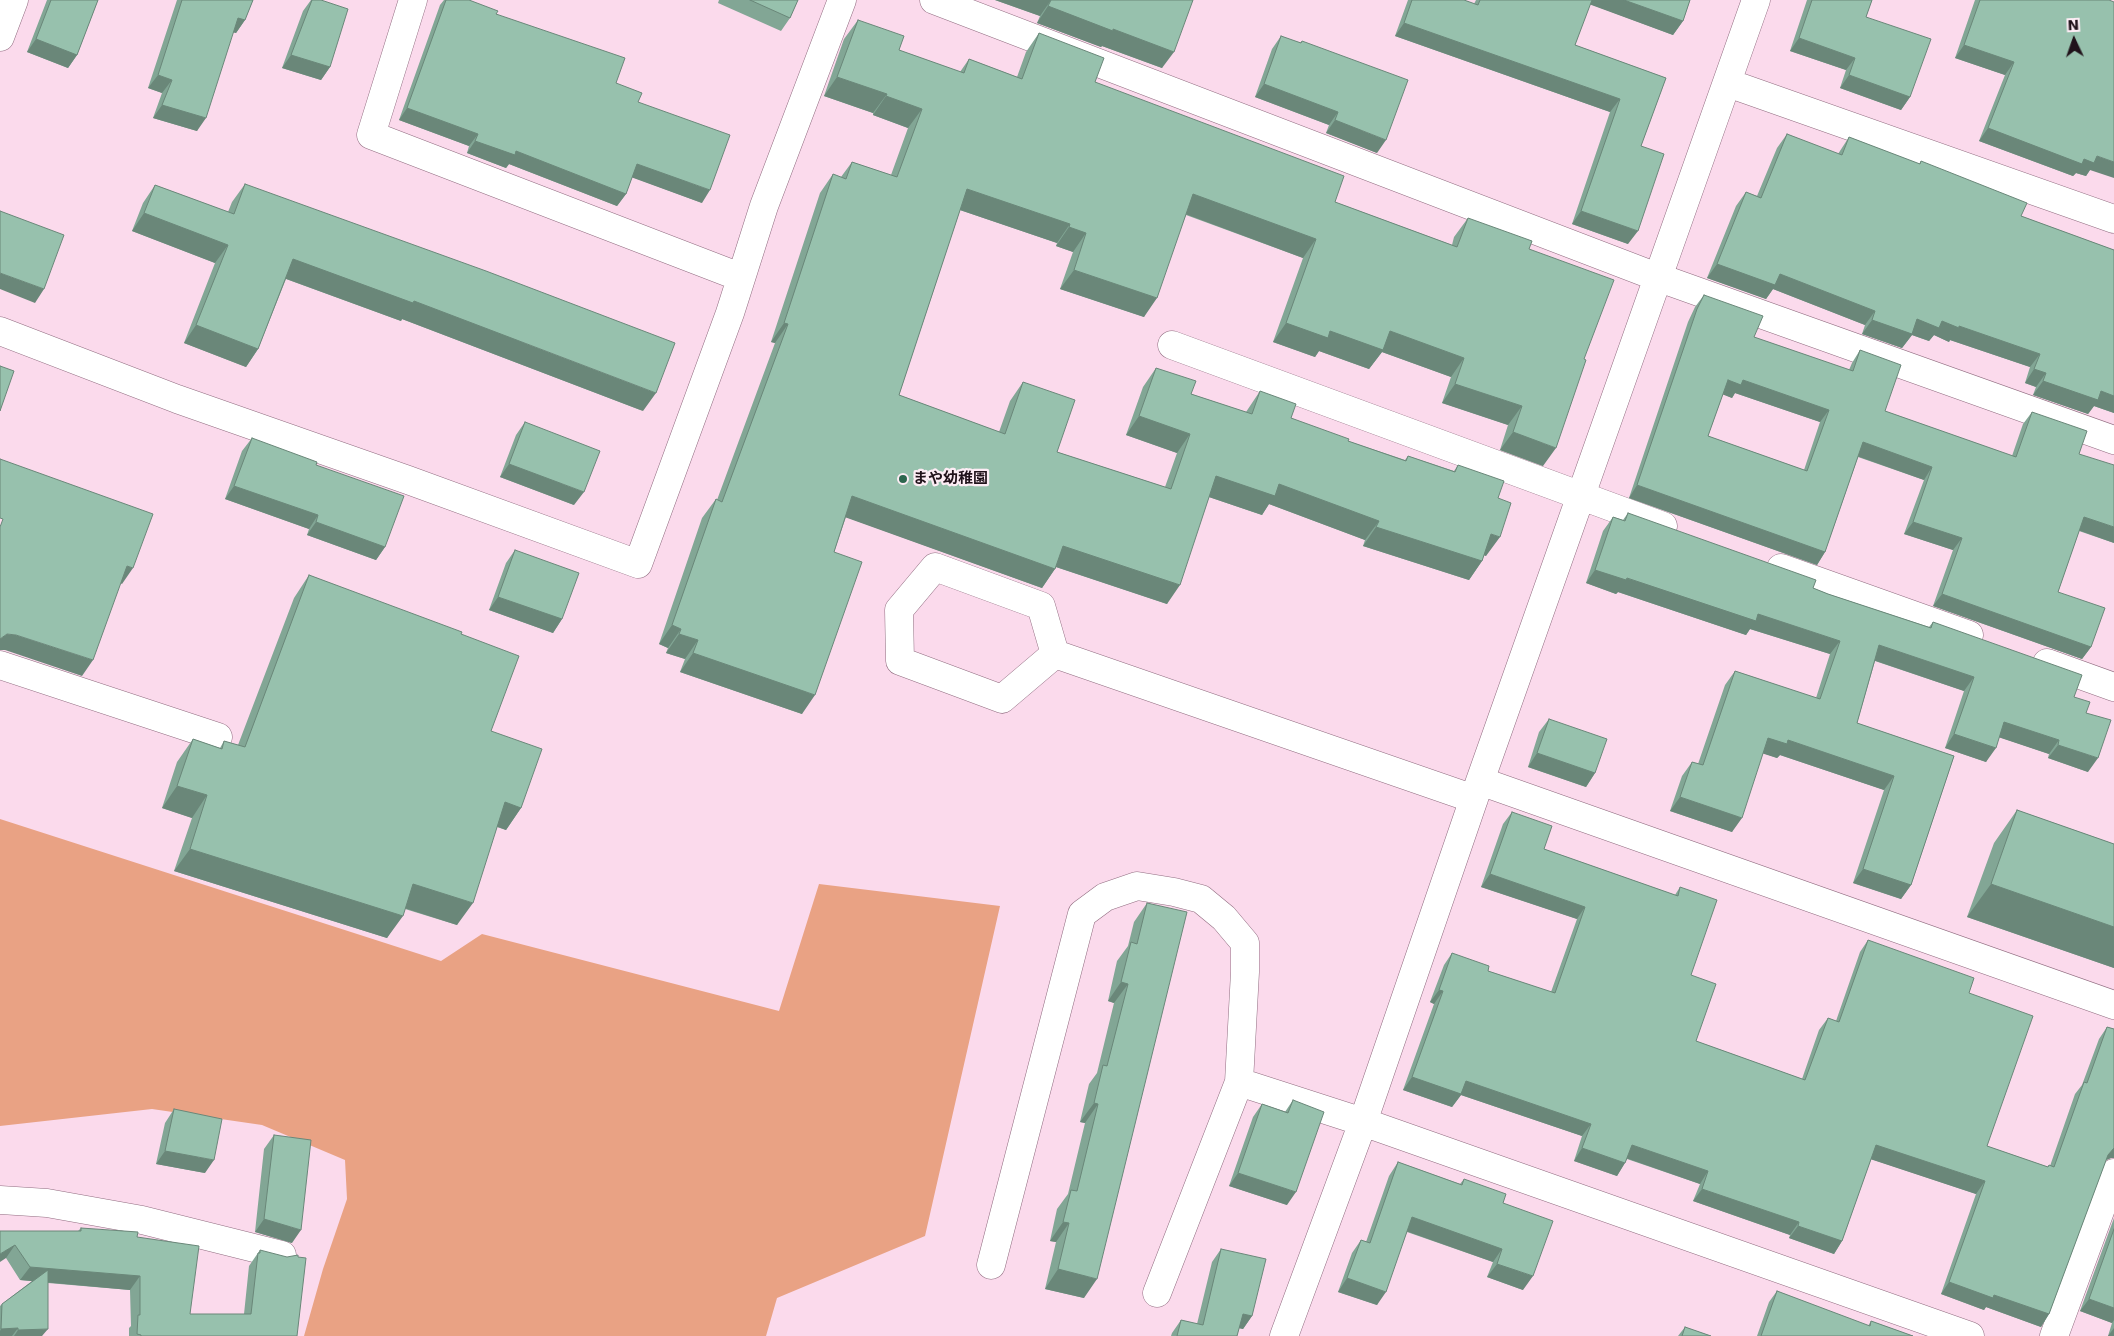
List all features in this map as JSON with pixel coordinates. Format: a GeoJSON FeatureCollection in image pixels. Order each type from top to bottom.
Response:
{"type":"FeatureCollection","features":[{"type":"Feature","properties":{"kind":"street"},"geometry":{"type":"LineString","coordinates":[[0,37],[14,0]]}},
{"type":"Feature","properties":{"kind":"street"},"geometry":{"type":"LineString","coordinates":[[413,0],[371,135],[740,277]]}},
{"type":"Feature","properties":{"kind":"street"},"geometry":{"type":"LineString","coordinates":[[0,331],[177,399],[408,480],[638,564],[730,312],[764,206],[842,0]]}},
{"type":"Feature","properties":{"kind":"street"},"geometry":{"type":"LineString","coordinates":[[934,0],[1657,277],[2114,440]]}},
{"type":"Feature","properties":{"kind":"street"},"geometry":{"type":"LineString","coordinates":[[1284,1336],[1363,1122],[1477,790],[1756,0]]}},
{"type":"Feature","properties":{"kind":"street"},"geometry":{"type":"LineString","coordinates":[[1728,83],[2114,219]]}},
{"type":"Feature","properties":{"kind":"street"},"geometry":{"type":"LineString","coordinates":[[1172,345],[1580,497],[1683,533]]}},
{"type":"Feature","properties":{"kind":"street"},"geometry":{"type":"LineString","coordinates":[[1758,560],[1992,643]]}},
{"type":"Feature","properties":{"kind":"street"},"geometry":{"type":"LineString","coordinates":[[934,567],[1041,606],[1055,654],[1002,699],[900,661],[900,610],[934,567]]}},
{"type":"Feature","properties":{"kind":"street"},"geometry":{"type":"LineString","coordinates":[[2020,653],[2114,687]]}},
{"type":"Feature","properties":{"kind":"street"},"geometry":{"type":"LineString","coordinates":[[1055,654],[1477,790],[2114,1006]]}},
{"type":"Feature","properties":{"kind":"street"},"geometry":{"type":"LineString","coordinates":[[0,665],[218,737]]}},
{"type":"Feature","properties":{"kind":"street"},"geometry":{"type":"LineString","coordinates":[[991,1265],[1082,914],[1105,897],[1137,886],[1174,892],[1201,899],[1224,918],[1245,942],[1239,1082],[1157,1294]]}},
{"type":"Feature","properties":{"kind":"street"},"geometry":{"type":"LineString","coordinates":[[1239,1082],[1363,1122],[1970,1336]]}},
{"type":"Feature","properties":{"kind":"street"},"geometry":{"type":"LineString","coordinates":[[2054,1336],[2114,1173]]}},
{"type":"Feature","properties":{"kind":"street"},"geometry":{"type":"LineString","coordinates":[[0,1200],[47,1203],[142,1220],[282,1255]]}},
{"type":"Feature","properties":{"kind":"shaded area"},"geometry":{"type":"Polygon","coordinates":[[[0,819],[441,961],[482,934],[779,1011],[819,884],[1000,906],[925,1236],[777,1298],[766,1336],[304,1336],[323,1269],[347,1199],[345,1160],[262,1125],[152,1109],[0,1126],[0,819]]]}},
{"type":"Feature","properties":{"kind":"building"},"geometry":{"type":"Polygon","coordinates":[[[51,0],[98,0],[77,55],[36,39],[51,0]]]}},
{"type":"Feature","properties":{"kind":"building"},"geometry":{"type":"Polygon","coordinates":[[[182,0],[253,0],[245,20],[238,18],[206,118],[162,105],[172,80],[158,75],[182,0]]]}},
{"type":"Feature","properties":{"kind":"building"},"geometry":{"type":"Polygon","coordinates":[[[312,0],[321,0],[348,9],[330,67],[291,55],[312,0]]]}},
{"type":"Feature","properties":{"kind":"building"},"geometry":{"type":"Polygon","coordinates":[[[446,0],[469,0],[498,11],[496,14],[625,58],[616,83],[642,93],[638,102],[730,135],[710,190],[637,164],[626,194],[516,151],[515,155],[475,141],[478,134],[407,108],[446,0]]]}},
{"type":"Feature","properties":{"kind":"building"},"geometry":{"type":"Polygon","coordinates":[[[750,0],[798,0],[790,18],[750,0]]]}},
{"type":"Feature","properties":{"kind":"building"},"geometry":{"type":"Polygon","coordinates":[[[1051,0],[1193,0],[1174,52],[1048,6],[1051,0]]]}},
{"type":"Feature","properties":{"kind":"building"},"geometry":{"type":"Polygon","coordinates":[[[1412,0],[1464,0],[1478,5],[1480,0],[1592,0],[1575,45],[1666,78],[1641,146],[1664,154],[1638,231],[1581,211],[1620,99],[1404,23],[1412,0]]]}},
{"type":"Feature","properties":{"kind":"building"},"geometry":{"type":"Polygon","coordinates":[[[1624,0],[1690,0],[1683,21],[1624,0]]]}},
{"type":"Feature","properties":{"kind":"building"},"geometry":{"type":"Polygon","coordinates":[[[1812,0],[1872,0],[1866,17],[1931,39],[1910,97],[1849,75],[1855,58],[1799,38],[1812,0]]]}},
{"type":"Feature","properties":{"kind":"building"},"geometry":{"type":"Polygon","coordinates":[[[1980,0],[2109,0],[2114,2],[2114,162],[2097,156],[2094,163],[2084,159],[2082,164],[1988,128],[2014,62],[1964,45],[1980,0]]]}},
{"type":"Feature","properties":{"kind":"building"},"geometry":{"type":"Polygon","coordinates":[[[858,20],[904,36],[899,50],[964,73],[969,59],[1022,79],[1039,33],[1104,58],[1095,82],[1344,176],[1335,202],[1457,247],[1468,218],[1532,241],[1529,249],[1614,280],[1584,359],[1586,360],[1556,448],[1513,432],[1522,406],[1455,384],[1464,358],[1390,331],[1383,350],[1330,331],[1328,338],[1286,323],[1316,239],[1193,194],[1157,298],[1074,270],[1086,233],[1069,227],[1070,224],[967,189],[899,395],[1005,434],[1023,382],[1075,400],[1057,452],[1171,489],[1190,434],[1139,416],[1156,368],[1196,381],[1191,394],[1252,414],[1260,391],[1296,404],[1291,418],[1349,439],[1348,441],[1406,461],[1408,456],[1455,472],[1458,465],[1504,481],[1498,498],[1511,503],[1500,537],[1491,534],[1482,561],[1376,527],[1379,521],[1279,484],[1275,496],[1216,476],[1180,585],[1063,546],[1055,569],[852,496],[834,552],[862,562],[815,695],[693,653],[698,640],[679,634],[681,629],[672,625],[716,499],[722,502],[788,324],[784,323],[833,174],[846,179],[852,162],[897,177],[922,109],[886,96],[887,94],[837,77],[858,20]]]}},
{"type":"Feature","properties":{"kind":"building"},"geometry":{"type":"Polygon","coordinates":[[[1281,36],[1301,43],[1302,41],[1408,80],[1386,140],[1335,120],[1338,112],[1264,84],[1281,36]]]}},
{"type":"Feature","properties":{"kind":"building"},"geometry":{"type":"Polygon","coordinates":[[[1787,134],[1842,155],[1849,137],[1920,164],[1921,161],[2027,203],[2021,216],[2114,250],[2114,396],[2101,391],[2098,400],[2043,381],[2046,373],[2034,369],[2040,354],[1959,326],[1959,328],[1942,321],[1939,328],[1917,319],[1912,334],[1872,320],[1875,311],[1780,274],[1775,285],[1717,264],[1746,192],[1761,198],[1787,134]]]}},
{"type":"Feature","properties":{"kind":"building"},"geometry":{"type":"Polygon","coordinates":[[[245,184],[486,271],[675,343],[656,393],[414,301],[413,303],[293,259],[258,349],[196,325],[228,245],[144,213],[155,185],[234,214],[245,184]]]}},
{"type":"Feature","properties":{"kind":"building"},"geometry":{"type":"Polygon","coordinates":[[[0,211],[64,235],[44,289],[0,273],[0,211]]]}},
{"type":"Feature","properties":{"kind":"building"},"geometry":{"type":"Polygon","coordinates":[[[1704,295],[1763,316],[1754,337],[1853,371],[1860,350],[1901,365],[1885,411],[2016,457],[2032,412],[2087,431],[2079,454],[2114,465],[2114,527],[2084,517],[2058,592],[2105,608],[2091,647],[1942,594],[1962,538],[1913,522],[1932,467],[1863,442],[1825,552],[1637,485],[1697,309],[1704,295]],[[1728,380],[1708,436],[1807,471],[1829,410],[1743,380],[1741,385],[1728,380]]]}},
{"type":"Feature","properties":{"kind":"building"},"geometry":{"type":"Polygon","coordinates":[[[0,366],[14,371],[0,411],[0,366]]]}},
{"type":"Feature","properties":{"kind":"building"},"geometry":{"type":"Polygon","coordinates":[[[525,422],[600,451],[584,492],[509,464],[525,422]]]}},
{"type":"Feature","properties":{"kind":"building"},"geometry":{"type":"Polygon","coordinates":[[[252,438],[317,462],[316,465],[404,496],[385,547],[316,522],[318,515],[234,486],[252,438]]]}},
{"type":"Feature","properties":{"kind":"building"},"geometry":{"type":"Polygon","coordinates":[[[0,459],[153,514],[133,568],[127,566],[93,660],[16,635],[7,634],[0,639],[0,527],[3,519],[0,518],[0,459]]]}},
{"type":"Feature","properties":{"kind":"building"},"geometry":{"type":"Polygon","coordinates":[[[1628,513],[1816,580],[1813,588],[1828,594],[1931,628],[1933,622],[2082,675],[2074,697],[2090,702],[2086,713],[2111,720],[2098,758],[2058,745],[2059,740],[2004,722],[1996,748],[1954,734],[1974,677],[1879,645],[1857,723],[1954,756],[1911,885],[1863,869],[1894,776],[1788,740],[1787,744],[1768,738],[1742,818],[1680,797],[1692,762],[1703,765],[1735,671],[1820,699],[1840,641],[1758,614],[1756,621],[1627,578],[1626,580],[1595,570],[1613,517],[1625,521],[1628,513]]]}},
{"type":"Feature","properties":{"kind":"building"},"geometry":{"type":"Polygon","coordinates":[[[515,550],[579,573],[562,619],[498,597],[515,550]]]}},
{"type":"Feature","properties":{"kind":"building"},"geometry":{"type":"Polygon","coordinates":[[[309,575],[462,632],[461,634],[519,656],[491,731],[542,749],[521,808],[505,802],[473,903],[413,884],[403,916],[190,849],[207,795],[177,786],[193,739],[222,749],[224,741],[245,747],[309,575]]]}},
{"type":"Feature","properties":{"kind":"building"},"geometry":{"type":"Polygon","coordinates":[[[1549,719],[1607,739],[1595,773],[1537,753],[1549,719]]]}},
{"type":"Feature","properties":{"kind":"building"},"geometry":{"type":"Polygon","coordinates":[[[2017,810],[2114,844],[2114,927],[1991,884],[2017,810]]]}},
{"type":"Feature","properties":{"kind":"building"},"geometry":{"type":"Polygon","coordinates":[[[1512,812],[1552,826],[1544,849],[1678,896],[1680,887],[1717,900],[1691,975],[1716,984],[1696,1041],[1805,1080],[1828,1018],[1839,1022],[1868,940],[1974,978],[1969,993],[2033,1016],[1987,1146],[2048,1167],[2049,1165],[2054,1167],[2084,1082],[2087,1083],[2107,1027],[2114,1029],[2114,1148],[2108,1155],[2049,1314],[1994,1295],[1993,1298],[1949,1282],[1985,1181],[1876,1145],[1842,1241],[1798,1226],[1799,1222],[1702,1189],[1708,1171],[1632,1145],[1625,1163],[1582,1148],[1591,1124],[1466,1081],[1461,1094],[1412,1077],[1443,991],[1439,990],[1452,953],[1489,966],[1488,971],[1555,993],[1585,907],[1490,874],[1512,812]]]}},
{"type":"Feature","properties":{"kind":"building"},"geometry":{"type":"Polygon","coordinates":[[[1147,903],[1187,912],[1097,1279],[1058,1269],[1069,1223],[1063,1222],[1071,1190],[1077,1191],[1098,1104],[1094,1103],[1103,1065],[1107,1066],[1128,984],[1121,982],[1131,942],[1137,944],[1147,903]]]}},
{"type":"Feature","properties":{"kind":"building"},"geometry":{"type":"Polygon","coordinates":[[[1293,1100],[1324,1112],[1296,1192],[1238,1173],[1262,1104],[1288,1113],[1293,1100]]]}},
{"type":"Feature","properties":{"kind":"building"},"geometry":{"type":"Polygon","coordinates":[[[174,1109],[222,1119],[214,1160],[165,1151],[174,1109]]]}},
{"type":"Feature","properties":{"kind":"building"},"geometry":{"type":"Polygon","coordinates":[[[274,1135],[311,1140],[301,1230],[264,1219],[274,1135]]]}},
{"type":"Feature","properties":{"kind":"building"},"geometry":{"type":"Polygon","coordinates":[[[1398,1162],[1462,1185],[1464,1179],[1506,1194],[1503,1203],[1553,1221],[1533,1276],[1497,1264],[1502,1249],[1412,1217],[1386,1292],[1347,1278],[1361,1240],[1370,1243],[1398,1162]]]}},
{"type":"Feature","properties":{"kind":"building"},"geometry":{"type":"Polygon","coordinates":[[[81,1228],[138,1232],[137,1237],[199,1246],[190,1314],[251,1314],[258,1253],[260,1253],[260,1250],[287,1257],[298,1255],[298,1257],[306,1258],[297,1336],[141,1336],[137,1334],[138,1315],[140,1315],[140,1276],[30,1267],[15,1245],[0,1254],[0,1231],[81,1231],[81,1228]]]}},
{"type":"Feature","properties":{"kind":"building"},"geometry":{"type":"Polygon","coordinates":[[[2114,1229],[2114,1308],[2089,1299],[2114,1229]]]}},
{"type":"Feature","properties":{"kind":"building"},"geometry":{"type":"Polygon","coordinates":[[[1221,1249],[1266,1259],[1252,1316],[1243,1314],[1237,1336],[1177,1336],[1181,1320],[1203,1325],[1221,1249]]]}},
{"type":"Feature","properties":{"kind":"building"},"geometry":{"type":"Polygon","coordinates":[[[48,1270],[48,1329],[1,1329],[2,1304],[48,1270]]]}},
{"type":"Feature","properties":{"kind":"building"},"geometry":{"type":"Polygon","coordinates":[[[1777,1291],[1870,1326],[1871,1321],[1913,1336],[1761,1336],[1777,1291]]]}},
{"type":"Feature","properties":{"kind":"building"},"geometry":{"type":"Polygon","coordinates":[[[1685,1327],[1711,1336],[1682,1336],[1685,1327]]]}},
{"type":"Feature","properties":{"kind":"place","name":"まや幼稚園"},"geometry":{"type":"Point","coordinates":[903,479]}}]}
